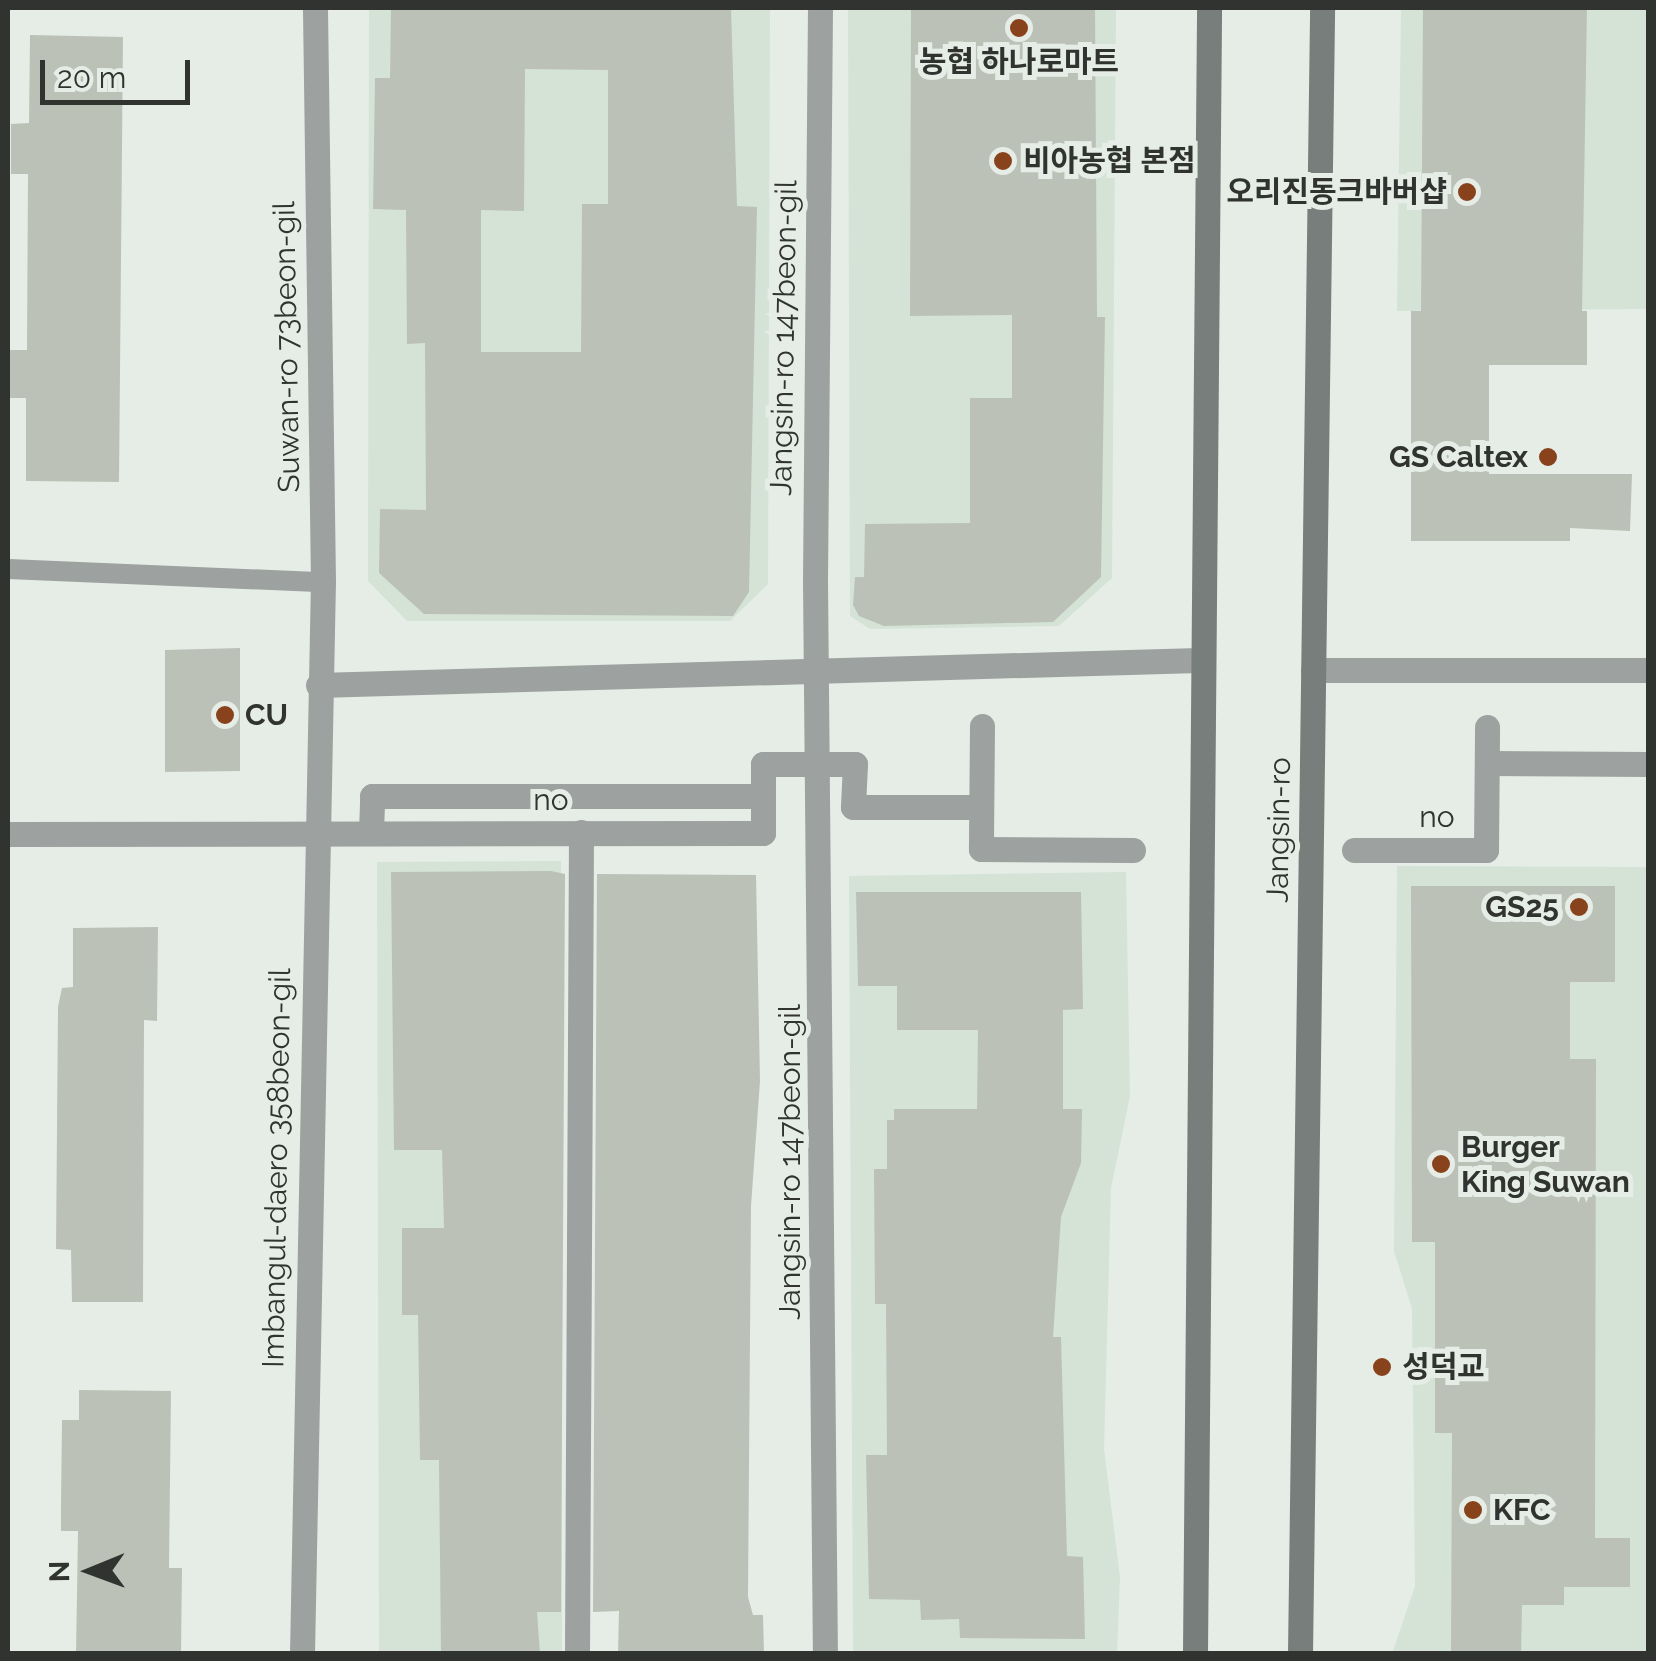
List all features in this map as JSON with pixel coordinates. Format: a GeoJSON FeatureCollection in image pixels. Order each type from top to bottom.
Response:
{"type":"FeatureCollection","features":[{"type":"Feature","properties":{"kind":"main road"},"geometry":{"type":"LineString","coordinates":[[1195,1654],[1199,660],[1209,8]]}},
{"type":"Feature","properties":{"kind":"main road","name":"Jangsin-ro"},"geometry":{"type":"LineString","coordinates":[[1300,1654],[1322,8]]}},
{"type":"Feature","properties":{"kind":"street","name":"Suwan-ro 73beon-gil"},"geometry":{"type":"LineString","coordinates":[[315,8],[323,582],[318,685]]}},
{"type":"Feature","properties":{"kind":"street","name":"Jangsin-ro 147beon-gil"},"geometry":{"type":"LineString","coordinates":[[820,8],[818,669],[826,1654]]}},
{"type":"Feature","properties":{"kind":"street"},"geometry":{"type":"LineString","coordinates":[[318,685],[1199,660]]}},
{"type":"Feature","properties":{"kind":"street"},"geometry":{"type":"LineString","coordinates":[[1313,670],[1648,670]]}},
{"type":"Feature","properties":{"kind":"street","name":"Imbangul-daero 358beon-gil"},"geometry":{"type":"LineString","coordinates":[[302,1654],[318,685]]}},
{"type":"Feature","properties":{"kind":"street"},"geometry":{"type":"LineString","coordinates":[[982,726],[981,849],[1081,836],[1133,850]]}},
{"type":"Feature","properties":{"kind":"street","name":"no"},"geometry":{"type":"LineString","coordinates":[[1360,843],[1486,850],[1487,727]]}},
{"type":"Feature","properties":{"kind":"street"},"geometry":{"type":"LineString","coordinates":[[1489,763],[1648,764]]}},
{"type":"Feature","properties":{"kind":"street","name":"no"},"geometry":{"type":"LineString","coordinates":[[8,834],[763,833],[763,764],[855,764],[854,807],[981,807]]}},
{"type":"Feature","properties":{"kind":"street"},"geometry":{"type":"LineString","coordinates":[[371,832],[372,796],[763,796]]}},
{"type":"Feature","properties":{"kind":"street"},"geometry":{"type":"LineString","coordinates":[[577,1654],[581,832]]}},
{"type":"Feature","properties":{"kind":"lane"},"geometry":{"type":"LineString","coordinates":[[8,569],[323,582]]}},
{"type":"Feature","properties":{"kind":"shaded area"},"geometry":{"type":"Polygon","coordinates":[[[369,8],[770,8],[768,584],[730,621],[407,621],[368,581],[369,8]]]}},
{"type":"Feature","properties":{"kind":"shaded area"},"geometry":{"type":"Polygon","coordinates":[[[848,8],[1116,8],[1112,578],[1059,626],[870,629],[850,616],[848,8]]]}},
{"type":"Feature","properties":{"kind":"shaded area"},"geometry":{"type":"Polygon","coordinates":[[[1401,8],[1648,8],[1646,309],[1397,311],[1401,8]]]}},
{"type":"Feature","properties":{"kind":"shaded area"},"geometry":{"type":"Polygon","coordinates":[[[561,861],[562,1653],[379,1653],[377,862],[561,861]]]}},
{"type":"Feature","properties":{"kind":"shaded area"},"geometry":{"type":"Polygon","coordinates":[[[1397,866],[1648,867],[1648,1653],[1392,1654],[1415,1586],[1412,1309],[1394,1251],[1397,866]]]}},
{"type":"Feature","properties":{"kind":"shaded area"},"geometry":{"type":"Polygon","coordinates":[[[1126,872],[1130,1096],[1111,1188],[1104,1449],[1120,1577],[1117,1653],[853,1653],[849,876],[1126,872]]]}},
{"type":"Feature","properties":{"kind":"building"},"geometry":{"type":"Polygon","coordinates":[[[391,8],[731,8],[737,206],[757,207],[749,592],[733,616],[424,614],[379,573],[380,509],[426,510],[425,343],[407,344],[406,210],[373,209],[375,78],[390,78],[391,8]],[[525,69],[524,211],[481,210],[481,352],[581,352],[582,204],[608,204],[608,70],[525,69]]]}},
{"type":"Feature","properties":{"kind":"building"},"geometry":{"type":"Polygon","coordinates":[[[911,8],[1095,8],[1097,317],[1105,317],[1101,577],[1053,622],[884,626],[859,616],[853,605],[855,577],[864,577],[865,524],[970,523],[970,398],[1012,398],[1012,315],[910,316],[911,8]]]}},
{"type":"Feature","properties":{"kind":"building"},"geometry":{"type":"Polygon","coordinates":[[[1423,8],[1587,8],[1582,311],[1587,311],[1587,365],[1489,365],[1489,474],[1632,474],[1630,531],[1570,528],[1570,541],[1411,541],[1411,311],[1421,311],[1423,8]]]}},
{"type":"Feature","properties":{"kind":"building"},"geometry":{"type":"Polygon","coordinates":[[[30,35],[123,37],[119,482],[26,481],[26,398],[8,398],[8,350],[27,350],[28,174],[11,174],[11,124],[29,123],[30,35]]]}},
{"type":"Feature","properties":{"kind":"building"},"geometry":{"type":"Polygon","coordinates":[[[240,648],[240,771],[165,772],[165,650],[240,648]]]}},
{"type":"Feature","properties":{"kind":"building"},"geometry":{"type":"Polygon","coordinates":[[[391,872],[565,874],[561,1612],[537,1612],[540,1654],[441,1654],[439,1460],[420,1460],[418,1315],[402,1315],[402,1228],[444,1228],[442,1150],[394,1150],[391,872]]]}},
{"type":"Feature","properties":{"kind":"building"},"geometry":{"type":"Polygon","coordinates":[[[597,874],[756,875],[760,1081],[751,1206],[748,1597],[753,1615],[763,1615],[764,1654],[618,1654],[619,1611],[593,1612],[597,874]]]}},
{"type":"Feature","properties":{"kind":"building"},"geometry":{"type":"Polygon","coordinates":[[[1411,886],[1615,886],[1615,982],[1570,982],[1570,1059],[1596,1059],[1595,1538],[1630,1538],[1630,1587],[1564,1587],[1564,1605],[1522,1605],[1521,1654],[1451,1654],[1452,1433],[1435,1433],[1435,1242],[1412,1242],[1411,886]]]}},
{"type":"Feature","properties":{"kind":"building"},"geometry":{"type":"Polygon","coordinates":[[[856,892],[1081,892],[1083,1009],[1063,1010],[1063,1109],[1082,1109],[1081,1163],[1061,1217],[1053,1337],[1061,1337],[1067,1556],[1083,1557],[1085,1639],[960,1638],[959,1619],[921,1620],[920,1600],[869,1599],[866,1455],[887,1455],[886,1304],[875,1304],[874,1169],[887,1169],[887,1120],[894,1120],[894,1109],[977,1109],[978,1030],[897,1030],[897,986],[858,986],[856,892]]]}},
{"type":"Feature","properties":{"kind":"building"},"geometry":{"type":"Polygon","coordinates":[[[158,927],[157,1021],[144,1020],[143,1302],[72,1302],[71,1250],[56,1249],[58,1007],[62,988],[73,987],[73,928],[158,927]]]}},
{"type":"Feature","properties":{"kind":"building"},"geometry":{"type":"Polygon","coordinates":[[[79,1390],[171,1391],[169,1568],[182,1568],[181,1654],[76,1654],[78,1531],[61,1531],[61,1503],[62,1420],[79,1420],[79,1390]]]}},
{"type":"Feature","properties":{"kind":"place","name":"농협 하나로마트"},"geometry":{"type":"Point","coordinates":[1019,28]}},
{"type":"Feature","properties":{"kind":"place","name":"비아농협 본점"},"geometry":{"type":"Point","coordinates":[1003,161]}},
{"type":"Feature","properties":{"kind":"place","name":"오리진동크바버샵"},"geometry":{"type":"Point","coordinates":[1467,192]}},
{"type":"Feature","properties":{"kind":"place","name":"GS Caltex"},"geometry":{"type":"Point","coordinates":[1548,457]}},
{"type":"Feature","properties":{"kind":"place","name":"CU"},"geometry":{"type":"Point","coordinates":[225,715]}},
{"type":"Feature","properties":{"kind":"place","name":"GS25"},"geometry":{"type":"Point","coordinates":[1579,907]}},
{"type":"Feature","properties":{"kind":"place","name":"Burger King Suwan"},"geometry":{"type":"Point","coordinates":[1441,1164]}},
{"type":"Feature","properties":{"kind":"place","name":"성덕교"},"geometry":{"type":"Point","coordinates":[1382,1367]}},
{"type":"Feature","properties":{"kind":"place","name":"KFC"},"geometry":{"type":"Point","coordinates":[1473,1510]}}]}
